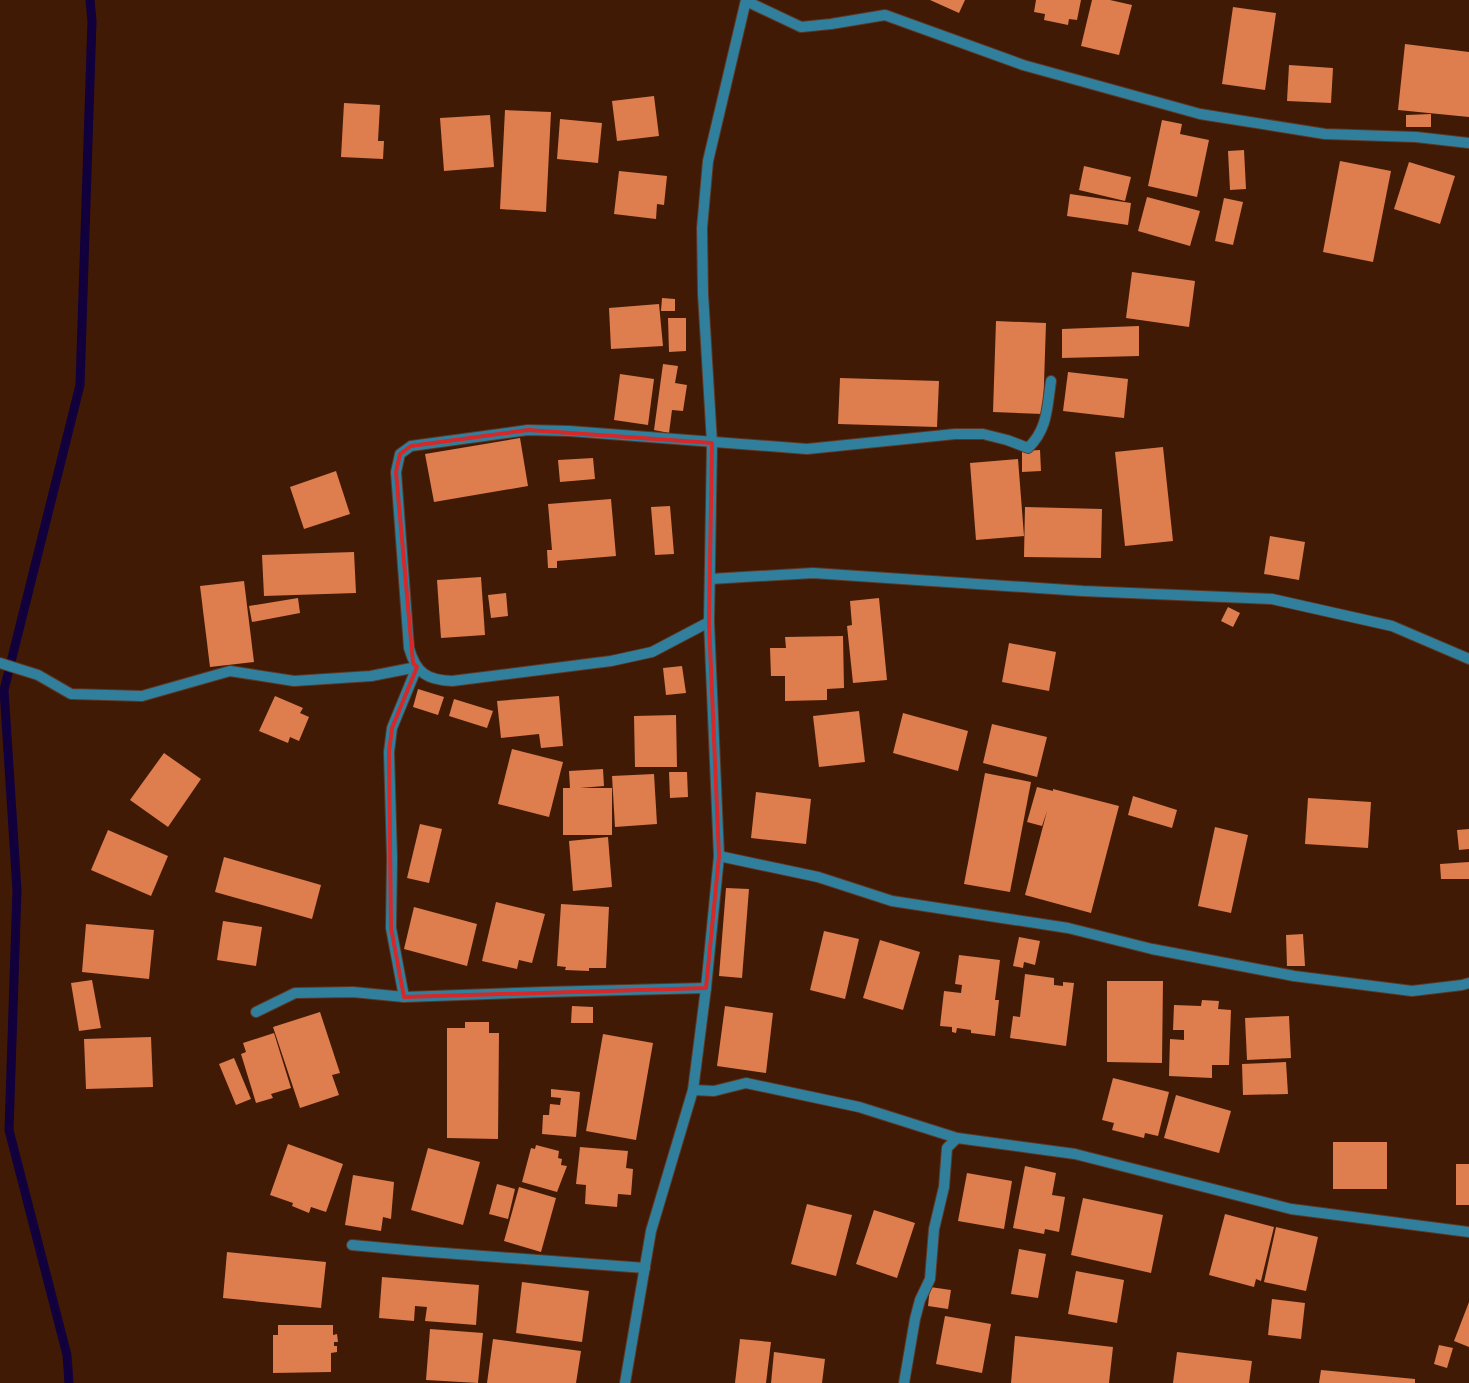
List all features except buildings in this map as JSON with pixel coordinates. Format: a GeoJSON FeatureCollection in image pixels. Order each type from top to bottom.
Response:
{"type":"FeatureCollection","features":[{"type":"Feature","properties":{"kind":"street"},"geometry":{"type":"LineString","coordinates":[[625,1383],[652,1231],[692,1090],[706,988],[719,856],[709,622],[712,443],[703,294],[702,228],[708,161],[746,1],[801,27],[885,15],[1023,65],[1200,114],[1325,134],[1416,137],[1469,143]]}},
{"type":"Feature","properties":{"kind":"street"},"geometry":{"type":"LineString","coordinates":[[709,622],[652,652],[611,661],[452,681],[437,680],[423,674],[413,663],[409,648],[396,472],[400,454],[411,446],[528,430],[569,431],[806,449],[955,434],[983,434],[1028,448],[1037,439],[1044,426],[1052,381]]}},
{"type":"Feature","properties":{"kind":"street"},"geometry":{"type":"LineString","coordinates":[[710,579],[813,573],[1083,591],[1272,599],[1392,626],[1469,659]]}},
{"type":"Feature","properties":{"kind":"street"},"geometry":{"type":"LineString","coordinates":[[0,663],[38,675],[71,694],[142,696],[230,671],[294,681],[371,676],[417,667]]}},
{"type":"Feature","properties":{"kind":"street"},"geometry":{"type":"LineString","coordinates":[[404,997],[391,928],[392,858],[389,752],[392,728],[417,667]]}},
{"type":"Feature","properties":{"kind":"street"},"geometry":{"type":"LineString","coordinates":[[719,856],[818,877],[892,900],[1068,928],[1152,949],[1294,976],[1412,991],[1469,983]]}},
{"type":"Feature","properties":{"kind":"street"},"geometry":{"type":"LineString","coordinates":[[256,1012],[295,993],[353,992],[404,997],[706,988]]}},
{"type":"Feature","properties":{"kind":"street"},"geometry":{"type":"LineString","coordinates":[[692,1090],[714,1091],[746,1084],[859,1107],[957,1138],[1075,1154],[1291,1209],[1469,1232]]}},
{"type":"Feature","properties":{"kind":"street"},"geometry":{"type":"LineString","coordinates":[[904,1383],[915,1319],[920,1300],[930,1279],[934,1229],[944,1187],[947,1148],[957,1138]]}},
{"type":"Feature","properties":{"kind":"street"},"geometry":{"type":"LineString","coordinates":[[352,1245],[417,1252],[645,1268]]}},
{"type":"Feature","properties":{"kind":"highlighted area"},"geometry":{"type":"Polygon","coordinates":[[[528,430],[712,443],[709,622],[719,856],[706,988],[404,997],[391,928],[389,752],[392,728],[417,667],[413,663],[396,472],[400,454],[411,446],[528,430]]]}},
{"type":"Feature","properties":{"kind":"waterway"},"geometry":{"type":"LineString","coordinates":[[69,1383],[67,1355],[9,1130],[17,890],[4,690],[80,385],[92,21],[90,0]]}}]}
